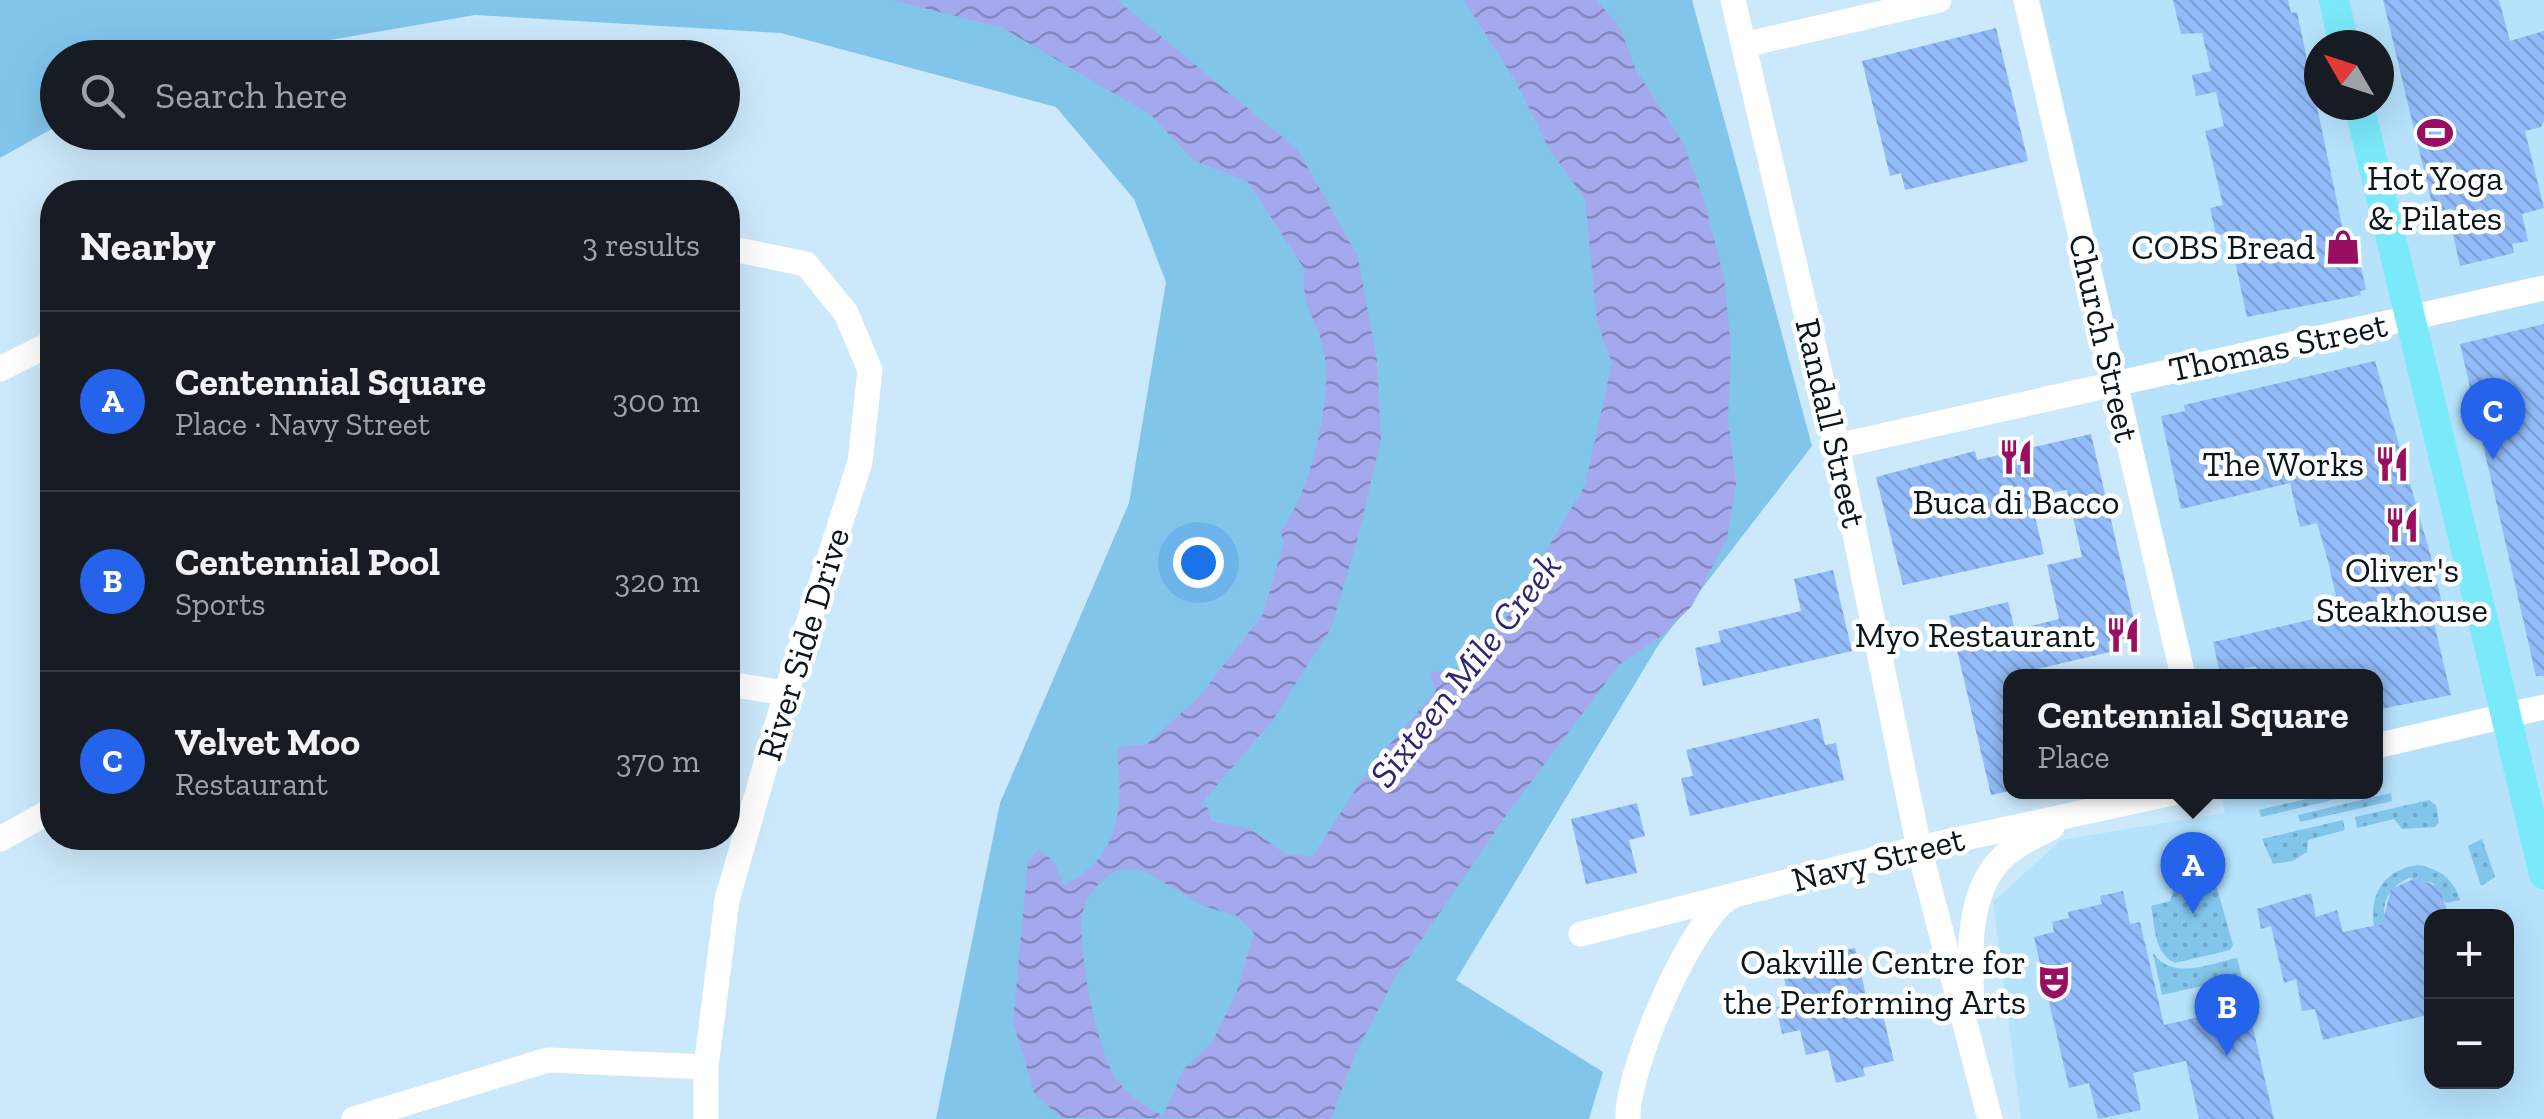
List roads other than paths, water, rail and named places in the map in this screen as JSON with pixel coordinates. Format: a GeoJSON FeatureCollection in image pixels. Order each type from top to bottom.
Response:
{"type":"FeatureCollection","features":[{"type":"Feature","properties":{"kind":"main road"},"geometry":{"type":"LineString","coordinates":[[2334,0],[2341,30]]}},
{"type":"Feature","properties":{"kind":"main road"},"geometry":{"type":"LineString","coordinates":[[2363,120],[2544,874]]}},
{"type":"Feature","properties":{"kind":"street","name":"Randall Street"},"geometry":{"type":"LineString","coordinates":[[1733,0],[1837,446],[1918,848],[1973,1046]]}},
{"type":"Feature","properties":{"kind":"street"},"geometry":{"type":"LineString","coordinates":[[1744,45],[1939,0]]}},
{"type":"Feature","properties":{"kind":"street","name":"Church Street"},"geometry":{"type":"LineString","coordinates":[[2026,0],[2181,669]]}},
{"type":"Feature","properties":{"kind":"street","name":"River Side Drive"},"geometry":{"type":"LineString","coordinates":[[706,1119],[706,1067],[727,900],[786,692],[860,462],[870,370],[846,313],[806,264],[740,250]]}},
{"type":"Feature","properties":{"kind":"street","name":"Thomas Street"},"geometry":{"type":"LineString","coordinates":[[1837,446],[2544,288]]}},
{"type":"Feature","properties":{"kind":"street"},"geometry":{"type":"LineString","coordinates":[[0,369],[40,349]]}},
{"type":"Feature","properties":{"kind":"street"},"geometry":{"type":"LineString","coordinates":[[740,686],[786,692]]}},
{"type":"Feature","properties":{"kind":"street"},"geometry":{"type":"LineString","coordinates":[[2383,744],[2544,706]]}},
{"type":"Feature","properties":{"kind":"street","name":"Navy Street"},"geometry":{"type":"LineString","coordinates":[[1580,934],[1918,848],[2145,799]]}},
{"type":"Feature","properties":{"kind":"street"},"geometry":{"type":"LineString","coordinates":[[1990,1119],[1973,1046],[1972,930],[1991,870],[2007,853],[2072,815]]}},
{"type":"Feature","properties":{"kind":"street"},"geometry":{"type":"LineString","coordinates":[[0,839],[40,817]]}},
{"type":"Feature","properties":{"kind":"street"},"geometry":{"type":"LineString","coordinates":[[1628,1119],[1632,1085],[1672,987],[1709,915],[1717,904],[1737,894]]}},
{"type":"Feature","properties":{"kind":"street"},"geometry":{"type":"LineString","coordinates":[[354,1119],[548,1060],[706,1067]]}},
{"type":"Feature","properties":{"kind":"water","name":"Sixteen Mile Creek"},"geometry":{"type":"Polygon","coordinates":[[[892,0],[1117,0],[1298,150],[1358,257],[1377,361],[1381,439],[1357,541],[1331,628],[1272,721],[1200,805],[1208,808],[1211,821],[1250,829],[1284,853],[1312,857],[1370,767],[1436,691],[1429,673],[1462,669],[1503,623],[1585,485],[1612,363],[1597,322],[1585,199],[1549,149],[1516,82],[1464,0],[1597,0],[1620,28],[1636,70],[1683,143],[1704,200],[1724,277],[1731,348],[1728,418],[1736,483],[1727,539],[1692,606],[1661,636],[1619,665],[1507,814],[1395,978],[1356,1052],[1331,1119],[1062,1118],[1035,1095],[1013,1022],[1028,861],[1039,849],[1053,861],[1064,885],[1098,859],[1115,827],[1120,789],[1117,747],[1147,744],[1199,697],[1263,614],[1284,542],[1280,531],[1301,495],[1317,446],[1326,371],[1321,340],[1305,296],[1305,270],[1248,182],[1193,160],[1151,115],[1003,28],[892,0]],[[1122,870],[1097,886],[1082,917],[1090,999],[1108,1064],[1131,1095],[1163,1116],[1183,1070],[1212,1042],[1236,994],[1254,933],[1237,916],[1204,906],[1142,870],[1122,870]]]}},
{"type":"Feature","properties":{"kind":"place","name":"Hot Yoga & Pilates"},"geometry":{"type":"Point","coordinates":[2435,133]}},
{"type":"Feature","properties":{"kind":"place","name":"COBS Bread"},"geometry":{"type":"Point","coordinates":[2343,247]}},
{"type":"Feature","properties":{"kind":"place","name":"Buca di Bacco"},"geometry":{"type":"Point","coordinates":[2016,457]}},
{"type":"Feature","properties":{"kind":"place","name":"Velvet Moo"},"geometry":{"type":"Point","coordinates":[2493,460]}},
{"type":"Feature","properties":{"kind":"place","name":"The Works"},"geometry":{"type":"Point","coordinates":[2392,464]}},
{"type":"Feature","properties":{"kind":"place","name":"Oliver's Steakhouse"},"geometry":{"type":"Point","coordinates":[2402,525]}},
{"type":"Feature","properties":{"kind":"place","name":"Myo Restaurant"},"geometry":{"type":"Point","coordinates":[2123,635]}},
{"type":"Feature","properties":{"kind":"place","name":"Centennial Square"},"geometry":{"type":"Point","coordinates":[2193,914]}},
{"type":"Feature","properties":{"kind":"place","name":"Oakville Centre for the Performing Arts"},"geometry":{"type":"Point","coordinates":[2054,982]}},
{"type":"Feature","properties":{"kind":"place","name":"Centennial Pool"},"geometry":{"type":"Point","coordinates":[2227,1056]}}]}
